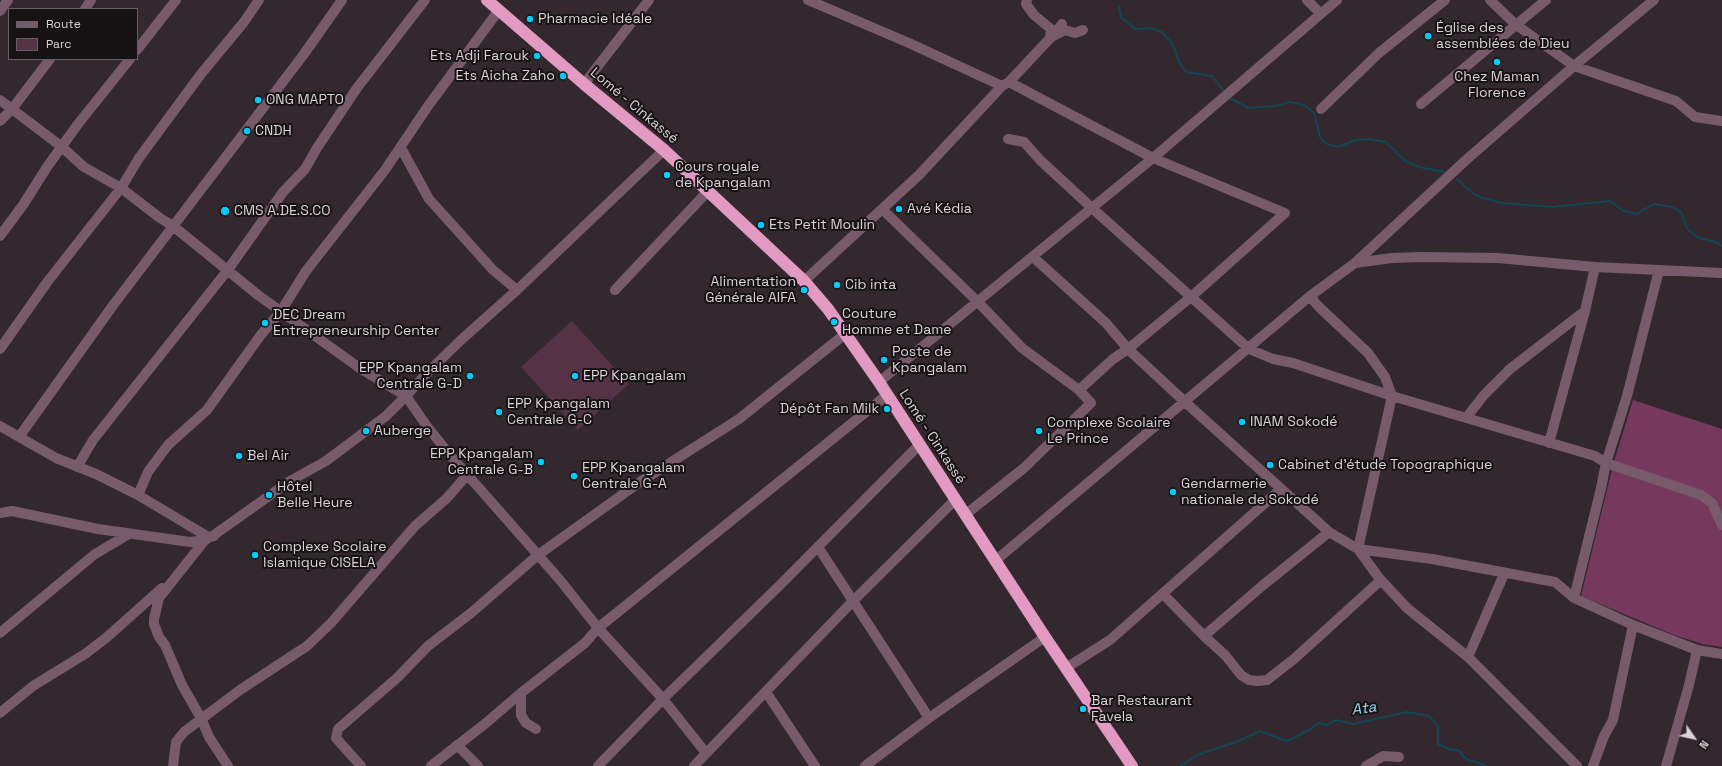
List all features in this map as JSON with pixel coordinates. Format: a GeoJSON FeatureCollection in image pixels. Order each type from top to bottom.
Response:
{"type":"FeatureCollection","features":[{"type":"Feature","properties":{"kind":"highway","name":"Lomé - Cinkassé"},"geometry":{"type":"LineString","coordinates":[[487,0],[584,84],[664,150],[771,248],[804,281],[845,334],[879,382],[995,562],[1132,766]]}},
{"type":"Feature","properties":{"kind":"street"},"geometry":{"type":"LineString","coordinates":[[0,11],[8,0]]}},
{"type":"Feature","properties":{"kind":"street"},"geometry":{"type":"LineString","coordinates":[[138,49],[176,0]]}},
{"type":"Feature","properties":{"kind":"street"},"geometry":{"type":"LineString","coordinates":[[0,349],[48,281],[121,188],[139,158],[201,74],[244,22],[259,0]]}},
{"type":"Feature","properties":{"kind":"street"},"geometry":{"type":"LineString","coordinates":[[19,437],[114,304],[304,54],[342,0]]}},
{"type":"Feature","properties":{"kind":"street"},"geometry":{"type":"LineString","coordinates":[[77,467],[94,440],[227,271],[283,192],[305,169],[316,148],[357,88],[425,0]]}},
{"type":"Feature","properties":{"kind":"street"},"geometry":{"type":"LineString","coordinates":[[808,0],[1005,84],[1153,158],[1285,213],[1191,297],[1128,349],[1113,359],[1079,390]]}},
{"type":"Feature","properties":{"kind":"street"},"geometry":{"type":"LineString","coordinates":[[1027,0],[1026,4],[1034,15],[1051,29],[1050,38]]}},
{"type":"Feature","properties":{"kind":"street"},"geometry":{"type":"LineString","coordinates":[[1307,0],[1320,13]]}},
{"type":"Feature","properties":{"kind":"street"},"geometry":{"type":"LineString","coordinates":[[879,382],[1153,158],[1320,13],[1337,0]]}},
{"type":"Feature","properties":{"kind":"street"},"geometry":{"type":"LineString","coordinates":[[1321,109],[1379,53],[1445,0]]}},
{"type":"Feature","properties":{"kind":"street"},"geometry":{"type":"LineString","coordinates":[[1490,0],[1515,24],[1574,66],[1676,101],[1695,117],[1722,121]]}},
{"type":"Feature","properties":{"kind":"street"},"geometry":{"type":"LineString","coordinates":[[1421,104],[1515,24],[1546,0]]}},
{"type":"Feature","properties":{"kind":"street"},"geometry":{"type":"LineString","coordinates":[[995,562],[1310,296],[1355,263],[1466,160],[1574,66],[1654,0]]}},
{"type":"Feature","properties":{"kind":"street"},"geometry":{"type":"LineString","coordinates":[[584,84],[646,1]]}},
{"type":"Feature","properties":{"kind":"street"},"geometry":{"type":"LineString","coordinates":[[138,495],[148,472],[163,451],[207,410],[260,336],[280,311],[318,256],[401,148],[421,116],[499,10]]}},
{"type":"Feature","properties":{"kind":"street"},"geometry":{"type":"LineString","coordinates":[[804,281],[919,175],[1062,24]]}},
{"type":"Feature","properties":{"kind":"street"},"geometry":{"type":"LineString","coordinates":[[1050,38],[1065,30],[1075,33],[1083,30]]}},
{"type":"Feature","properties":{"kind":"street"},"geometry":{"type":"LineString","coordinates":[[0,122],[12,109],[49,60]]}},
{"type":"Feature","properties":{"kind":"street"},"geometry":{"type":"LineString","coordinates":[[0,236],[62,147],[129,60]]}},
{"type":"Feature","properties":{"kind":"street"},"geometry":{"type":"LineString","coordinates":[[0,100],[62,147],[84,167],[121,188],[160,218],[173,226],[227,271],[280,311],[361,368],[406,396],[426,425],[538,554],[598,628],[663,698],[706,753]]}},
{"type":"Feature","properties":{"kind":"street"},"geometry":{"type":"LineString","coordinates":[[1008,139],[1024,142],[1040,160],[1092,208],[1249,349],[1268,358],[1293,363],[1392,396],[1595,456],[1606,463],[1701,495],[1712,503],[1722,525]]}},
{"type":"Feature","properties":{"kind":"street"},"geometry":{"type":"LineString","coordinates":[[401,148],[429,199],[493,270],[517,290]]}},
{"type":"Feature","properties":{"kind":"street"},"geometry":{"type":"LineString","coordinates":[[0,713],[33,686],[85,654],[140,610],[177,574],[210,538],[290,481],[326,461],[386,416],[425,375],[664,150]]}},
{"type":"Feature","properties":{"kind":"street"},"geometry":{"type":"LineString","coordinates":[[615,290],[708,191]]}},
{"type":"Feature","properties":{"kind":"street"},"geometry":{"type":"LineString","coordinates":[[882,209],[978,302],[1022,348],[1079,390],[1091,403],[1024,468],[964,514]]}},
{"type":"Feature","properties":{"kind":"street"},"geometry":{"type":"LineString","coordinates":[[1033,257],[1106,323],[1128,349],[1184,402],[1330,532],[1358,549],[1381,580],[1407,608],[1468,657],[1577,766]]}},
{"type":"Feature","properties":{"kind":"street"},"geometry":{"type":"LineString","coordinates":[[1355,263],[1392,258],[1498,258],[1596,267],[1722,273]]}},
{"type":"Feature","properties":{"kind":"street"},"geometry":{"type":"LineString","coordinates":[[1549,443],[1596,267]]}},
{"type":"Feature","properties":{"kind":"street"},"geometry":{"type":"LineString","coordinates":[[1574,598],[1606,463],[1627,396],[1659,270]]}},
{"type":"Feature","properties":{"kind":"street"},"geometry":{"type":"LineString","coordinates":[[1310,296],[1318,306],[1368,353],[1385,377],[1392,396],[1358,549]]}},
{"type":"Feature","properties":{"kind":"street"},"geometry":{"type":"LineString","coordinates":[[1466,418],[1484,395],[1510,369],[1585,311]]}},
{"type":"Feature","properties":{"kind":"street"},"geometry":{"type":"LineString","coordinates":[[361,766],[336,738],[340,726],[397,678],[428,646],[471,613],[538,554],[640,482],[739,419],[845,334]]}},
{"type":"Feature","properties":{"kind":"street"},"geometry":{"type":"LineString","coordinates":[[431,766],[486,724],[521,693],[585,643],[598,628],[887,394]]}},
{"type":"Feature","properties":{"kind":"street"},"geometry":{"type":"LineString","coordinates":[[0,426],[56,458],[96,474],[138,495],[210,538]]}},
{"type":"Feature","properties":{"kind":"street"},"geometry":{"type":"LineString","coordinates":[[598,766],[663,698],[818,547],[919,445]]}},
{"type":"Feature","properties":{"kind":"street"},"geometry":{"type":"LineString","coordinates":[[173,766],[176,742],[179,736],[240,690],[307,646],[331,623],[370,576],[415,526],[447,498],[468,474]]}},
{"type":"Feature","properties":{"kind":"street"},"geometry":{"type":"LineString","coordinates":[[1066,668],[1110,640],[1281,488]]}},
{"type":"Feature","properties":{"kind":"street"},"geometry":{"type":"LineString","coordinates":[[694,766],[853,601],[955,500]]}},
{"type":"Feature","properties":{"kind":"street"},"geometry":{"type":"LineString","coordinates":[[0,507],[12,511],[129,534],[190,542],[210,538]]}},
{"type":"Feature","properties":{"kind":"street"},"geometry":{"type":"LineString","coordinates":[[0,513],[12,511]]}},
{"type":"Feature","properties":{"kind":"street"},"geometry":{"type":"LineString","coordinates":[[1204,636],[1301,553],[1330,532]]}},
{"type":"Feature","properties":{"kind":"street"},"geometry":{"type":"LineString","coordinates":[[0,633],[95,554],[129,534]]}},
{"type":"Feature","properties":{"kind":"street"},"geometry":{"type":"LineString","coordinates":[[818,547],[929,718]]}},
{"type":"Feature","properties":{"kind":"street"},"geometry":{"type":"LineString","coordinates":[[1358,549],[1432,559],[1504,574],[1555,582],[1574,598],[1634,625],[1697,650],[1722,654]]}},
{"type":"Feature","properties":{"kind":"street"},"geometry":{"type":"LineString","coordinates":[[177,574],[159,598],[154,624],[159,637],[165,645],[182,685],[201,718],[209,737],[228,766]]}},
{"type":"Feature","properties":{"kind":"street"},"geometry":{"type":"LineString","coordinates":[[1468,657],[1504,574]]}},
{"type":"Feature","properties":{"kind":"street"},"geometry":{"type":"LineString","coordinates":[[1163,594],[1224,654],[1245,677],[1249,680],[1258,681],[1267,680],[1294,659],[1381,580]]}},
{"type":"Feature","properties":{"kind":"street"},"geometry":{"type":"LineString","coordinates":[[1593,766],[1604,736],[1613,720],[1634,625]]}},
{"type":"Feature","properties":{"kind":"street"},"geometry":{"type":"LineString","coordinates":[[865,766],[929,718],[1045,637]]}},
{"type":"Feature","properties":{"kind":"street"},"geometry":{"type":"LineString","coordinates":[[1666,766],[1689,685],[1697,650]]}},
{"type":"Feature","properties":{"kind":"street"},"geometry":{"type":"LineString","coordinates":[[766,692],[815,766]]}},
{"type":"Feature","properties":{"kind":"street"},"geometry":{"type":"LineString","coordinates":[[521,693],[521,715],[523,720],[536,729]]}},
{"type":"Feature","properties":{"kind":"street"},"geometry":{"type":"LineString","coordinates":[[457,745],[478,766]]}},
{"type":"Feature","properties":{"kind":"street"},"geometry":{"type":"LineString","coordinates":[[1366,766],[1383,756],[1399,757]]}},
{"type":"Feature","properties":{"kind":"green space","name":"EPP Kpangalam"},"geometry":{"type":"Polygon","coordinates":[[[572,321],[629,384],[578,430],[521,367],[572,321]]]}},
{"type":"Feature","properties":{"kind":"shaded area"},"geometry":{"type":"Polygon","coordinates":[[[1633,400],[1722,429],[1722,647],[1703,644],[1674,635],[1581,596],[1613,465],[1633,400]]]}},
{"type":"Feature","properties":{"kind":"waterway"},"geometry":{"type":"LineString","coordinates":[[1119,7],[1121,17],[1135,29],[1151,28],[1162,32],[1173,45],[1179,62],[1186,72],[1212,76],[1223,90]]}},
{"type":"Feature","properties":{"kind":"waterway"},"geometry":{"type":"LineString","coordinates":[[1231,99],[1249,108],[1275,106],[1290,102],[1304,105],[1314,113],[1320,137],[1327,144],[1338,147],[1356,140],[1369,139],[1386,142],[1405,161],[1419,167],[1444,172]]}},
{"type":"Feature","properties":{"kind":"waterway"},"geometry":{"type":"LineString","coordinates":[[1457,179],[1474,194],[1482,198],[1503,203],[1553,207],[1610,201],[1622,210],[1636,214],[1654,204],[1672,207],[1681,212],[1688,230],[1699,238],[1716,242],[1722,246]]}},
{"type":"Feature","properties":{"kind":"waterway","name":"Ata"},"geometry":{"type":"LineString","coordinates":[[1181,766],[1197,755],[1236,742],[1260,731],[1287,741],[1309,730],[1318,723],[1327,725],[1336,720],[1353,724],[1407,712],[1429,716],[1438,726],[1438,744],[1451,750],[1458,750],[1466,759],[1487,766]]}},
{"type":"Feature","properties":{"kind":"place","name":"Pharmacie Idéale"},"geometry":{"type":"Point","coordinates":[530,19]}},
{"type":"Feature","properties":{"kind":"place","name":"Église des assemblées de Dieu"},"geometry":{"type":"Point","coordinates":[1428,36]}},
{"type":"Feature","properties":{"kind":"place","name":"Ets Adji Farouk"},"geometry":{"type":"Point","coordinates":[537,56]}},
{"type":"Feature","properties":{"kind":"place","name":"Chez Maman Florence"},"geometry":{"type":"Point","coordinates":[1497,62]}},
{"type":"Feature","properties":{"kind":"place","name":"Ets Aicha Zaho"},"geometry":{"type":"Point","coordinates":[563,76]}},
{"type":"Feature","properties":{"kind":"place","name":"ONG MAPTO"},"geometry":{"type":"Point","coordinates":[258,100]}},
{"type":"Feature","properties":{"kind":"place","name":"CNDH"},"geometry":{"type":"Point","coordinates":[247,131]}},
{"type":"Feature","properties":{"kind":"place","name":"Cours royale de Kpangalam"},"geometry":{"type":"Point","coordinates":[667,175]}},
{"type":"Feature","properties":{"kind":"place","name":"Avé Kédia"},"geometry":{"type":"Point","coordinates":[899,209]}},
{"type":"Feature","properties":{"kind":"place","name":"CMS A.DE.S.CO"},"geometry":{"type":"Point","coordinates":[225,211]}},
{"type":"Feature","properties":{"kind":"place","name":"Ets Petit Moulin"},"geometry":{"type":"Point","coordinates":[761,225]}},
{"type":"Feature","properties":{"kind":"place","name":"Cib inta"},"geometry":{"type":"Point","coordinates":[837,285]}},
{"type":"Feature","properties":{"kind":"place","name":"Alimentation Générale AIFA"},"geometry":{"type":"Point","coordinates":[804,290]}},
{"type":"Feature","properties":{"kind":"place","name":"Couture Homme et Dame"},"geometry":{"type":"Point","coordinates":[834,322]}},
{"type":"Feature","properties":{"kind":"place","name":"DEC Dream Entrepreneurship Center"},"geometry":{"type":"Point","coordinates":[265,323]}},
{"type":"Feature","properties":{"kind":"place","name":"Poste de Kpangalam"},"geometry":{"type":"Point","coordinates":[884,360]}},
{"type":"Feature","properties":{"kind":"place","name":"EPP Kpangalam Centrale G-D"},"geometry":{"type":"Point","coordinates":[470,376]}},
{"type":"Feature","properties":{"kind":"place","name":"EPP Kpangalam"},"geometry":{"type":"Point","coordinates":[575,376]}},
{"type":"Feature","properties":{"kind":"place","name":"Dépôt Fan Milk"},"geometry":{"type":"Point","coordinates":[887,409]}},
{"type":"Feature","properties":{"kind":"place","name":"EPP Kpangalam Centrale G-C"},"geometry":{"type":"Point","coordinates":[499,412]}},
{"type":"Feature","properties":{"kind":"place","name":"INAM Sokodé"},"geometry":{"type":"Point","coordinates":[1242,422]}},
{"type":"Feature","properties":{"kind":"place","name":"Auberge"},"geometry":{"type":"Point","coordinates":[366,431]}},
{"type":"Feature","properties":{"kind":"place","name":"Complexe Scolaire Le Prince"},"geometry":{"type":"Point","coordinates":[1039,431]}},
{"type":"Feature","properties":{"kind":"place","name":"Bel Air"},"geometry":{"type":"Point","coordinates":[239,456]}},
{"type":"Feature","properties":{"kind":"place","name":"EPP Kpangalam Centrale G-B"},"geometry":{"type":"Point","coordinates":[541,462]}},
{"type":"Feature","properties":{"kind":"place","name":"Cabinet d'étude Topographique"},"geometry":{"type":"Point","coordinates":[1270,465]}},
{"type":"Feature","properties":{"kind":"place","name":"EPP Kpangalam Centrale G-A"},"geometry":{"type":"Point","coordinates":[574,476]}},
{"type":"Feature","properties":{"kind":"place","name":"Gendarmerie nationale de Sokodé"},"geometry":{"type":"Point","coordinates":[1173,492]}},
{"type":"Feature","properties":{"kind":"place","name":"Hôtel Belle Heure"},"geometry":{"type":"Point","coordinates":[269,495]}},
{"type":"Feature","properties":{"kind":"place","name":"Complexe Scolaire Islamique CISELA"},"geometry":{"type":"Point","coordinates":[255,555]}},
{"type":"Feature","properties":{"kind":"place","name":"Bar Restaurant Favela"},"geometry":{"type":"Point","coordinates":[1083,709]}}]}
